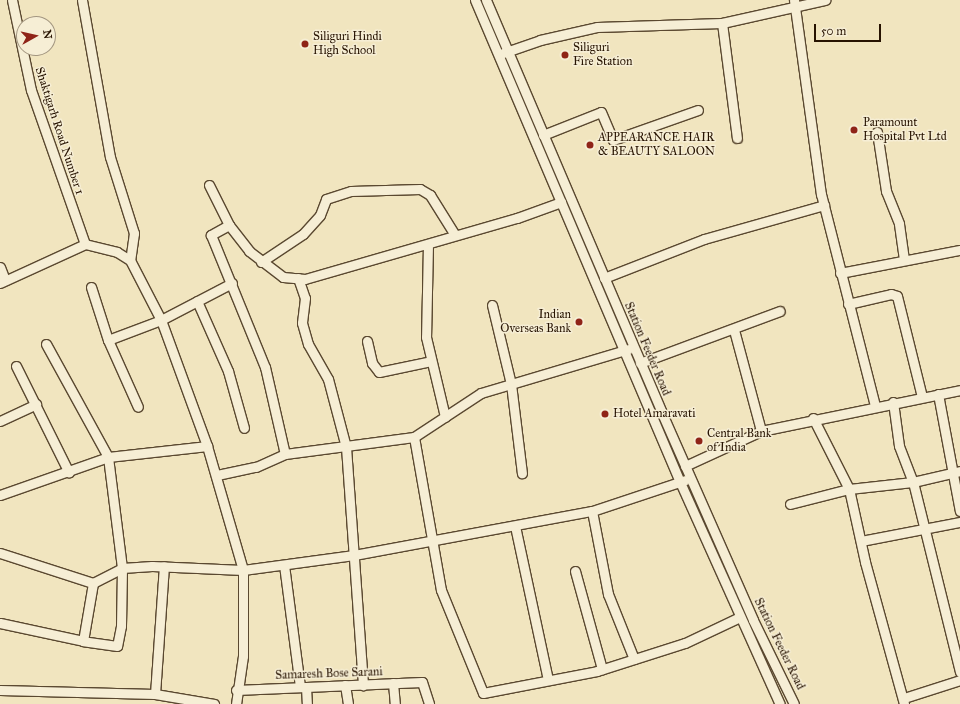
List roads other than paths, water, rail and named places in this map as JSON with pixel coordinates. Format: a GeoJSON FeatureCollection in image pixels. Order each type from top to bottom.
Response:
{"type":"FeatureCollection","features":[{"type":"Feature","properties":{"kind":"street","name":"Shaktigarh Road Number 1"},"geometry":{"type":"LineString","coordinates":[[12,0],[31,90],[85,244]]}},
{"type":"Feature","properties":{"kind":"street"},"geometry":{"type":"LineString","coordinates":[[82,0],[110,157],[134,233],[130,260]]}},
{"type":"Feature","properties":{"kind":"street","name":"Station Feeder Road"},"geometry":{"type":"LineString","coordinates":[[475,0],[680,482],[780,704]]}},
{"type":"Feature","properties":{"kind":"street","name":"Station Feeder Road"},"geometry":{"type":"LineString","coordinates":[[486,0],[690,478],[794,704]]}},
{"type":"Feature","properties":{"kind":"street"},"geometry":{"type":"LineString","coordinates":[[498,55],[540,40],[618,24],[722,23],[795,4],[825,0]]}},
{"type":"Feature","properties":{"kind":"street"},"geometry":{"type":"LineString","coordinates":[[795,4],[824,205],[840,274],[875,406]]}},
{"type":"Feature","properties":{"kind":"street"},"geometry":{"type":"LineString","coordinates":[[722,23],[737,138]]}},
{"type":"Feature","properties":{"kind":"street"},"geometry":{"type":"LineString","coordinates":[[543,135],[601,112],[613,140],[698,110]]}},
{"type":"Feature","properties":{"kind":"street"},"geometry":{"type":"LineString","coordinates":[[877,132],[886,191],[899,224],[904,260]]}},
{"type":"Feature","properties":{"kind":"street"},"geometry":{"type":"LineString","coordinates":[[209,185],[229,225],[261,262],[283,277],[298,278],[428,244],[561,202]]}},
{"type":"Feature","properties":{"kind":"street"},"geometry":{"type":"LineString","coordinates":[[261,262],[303,234],[320,215],[326,199],[351,191],[420,189],[430,195],[455,235]]}},
{"type":"Feature","properties":{"kind":"street"},"geometry":{"type":"LineString","coordinates":[[604,278],[704,239],[824,205]]}},
{"type":"Feature","properties":{"kind":"street"},"geometry":{"type":"LineString","coordinates":[[229,225],[211,235],[232,283],[265,367],[285,454]]}},
{"type":"Feature","properties":{"kind":"street"},"geometry":{"type":"LineString","coordinates":[[0,267],[3,281],[85,244],[117,252],[130,260],[161,320],[207,446],[217,475],[243,570],[243,656],[236,690],[236,704]]}},
{"type":"Feature","properties":{"kind":"street"},"geometry":{"type":"LineString","coordinates":[[428,244],[424,304],[431,361],[445,417]]}},
{"type":"Feature","properties":{"kind":"street"},"geometry":{"type":"LineString","coordinates":[[840,274],[960,250]]}},
{"type":"Feature","properties":{"kind":"street"},"geometry":{"type":"LineString","coordinates":[[298,278],[305,298],[302,323],[311,350],[328,379],[346,447],[363,684]]}},
{"type":"Feature","properties":{"kind":"street"},"geometry":{"type":"LineString","coordinates":[[108,340],[161,320],[232,283]]}},
{"type":"Feature","properties":{"kind":"street"},"geometry":{"type":"LineString","coordinates":[[91,287],[108,340],[138,407]]}},
{"type":"Feature","properties":{"kind":"street"},"geometry":{"type":"LineString","coordinates":[[848,304],[891,294],[897,296],[922,397]]}},
{"type":"Feature","properties":{"kind":"street"},"geometry":{"type":"LineString","coordinates":[[197,301],[228,371],[244,428]]}},
{"type":"Feature","properties":{"kind":"street"},"geometry":{"type":"LineString","coordinates":[[492,305],[511,384],[522,474]]}},
{"type":"Feature","properties":{"kind":"street"},"geometry":{"type":"LineString","coordinates":[[640,363],[734,330],[780,311]]}},
{"type":"Feature","properties":{"kind":"street"},"geometry":{"type":"LineString","coordinates":[[734,330],[761,431]]}},
{"type":"Feature","properties":{"kind":"street"},"geometry":{"type":"LineString","coordinates":[[367,341],[372,363],[379,372],[431,361]]}},
{"type":"Feature","properties":{"kind":"street"},"geometry":{"type":"LineString","coordinates":[[0,623],[83,641],[116,646],[123,592],[122,568],[108,457],[46,344]]}},
{"type":"Feature","properties":{"kind":"street"},"geometry":{"type":"LineString","coordinates":[[217,475],[256,467],[285,454],[414,437],[481,393],[634,348]]}},
{"type":"Feature","properties":{"kind":"street"},"geometry":{"type":"LineString","coordinates":[[16,366],[69,473]]}},
{"type":"Feature","properties":{"kind":"street"},"geometry":{"type":"LineString","coordinates":[[686,466],[761,431],[813,418],[960,390]]}},
{"type":"Feature","properties":{"kind":"street"},"geometry":{"type":"LineString","coordinates":[[938,394],[956,472],[960,512]]}},
{"type":"Feature","properties":{"kind":"street"},"geometry":{"type":"LineString","coordinates":[[893,402],[900,446],[913,482],[960,672]]}},
{"type":"Feature","properties":{"kind":"street"},"geometry":{"type":"LineString","coordinates":[[0,421],[36,404]]}},
{"type":"Feature","properties":{"kind":"street"},"geometry":{"type":"LineString","coordinates":[[813,418],[849,489],[861,541],[904,701],[960,680]]}},
{"type":"Feature","properties":{"kind":"street"},"geometry":{"type":"LineString","coordinates":[[414,437],[434,540],[441,590],[483,693],[602,669],[685,643],[740,617]]}},
{"type":"Feature","properties":{"kind":"street"},"geometry":{"type":"LineString","coordinates":[[0,495],[69,473],[108,457],[207,446]]}},
{"type":"Feature","properties":{"kind":"street"},"geometry":{"type":"LineString","coordinates":[[790,504],[849,489],[913,482],[956,472]]}},
{"type":"Feature","properties":{"kind":"street"},"geometry":{"type":"LineString","coordinates":[[0,553],[92,583],[122,568],[164,566],[243,570],[354,556],[592,511],[690,478]]}},
{"type":"Feature","properties":{"kind":"street"},"geometry":{"type":"LineString","coordinates":[[592,511],[608,594],[634,659]]}},
{"type":"Feature","properties":{"kind":"street"},"geometry":{"type":"LineString","coordinates":[[861,541],[960,522]]}},
{"type":"Feature","properties":{"kind":"street"},"geometry":{"type":"LineString","coordinates":[[515,526],[548,680]]}},
{"type":"Feature","properties":{"kind":"street"},"geometry":{"type":"LineString","coordinates":[[284,565],[307,704]]}},
{"type":"Feature","properties":{"kind":"street"},"geometry":{"type":"LineString","coordinates":[[154,694],[164,566]]}},
{"type":"Feature","properties":{"kind":"street"},"geometry":{"type":"LineString","coordinates":[[575,571],[602,669]]}},
{"type":"Feature","properties":{"kind":"street"},"geometry":{"type":"LineString","coordinates":[[83,641],[92,583]]}},
{"type":"Feature","properties":{"kind":"street","name":"Samaresh Bose Sarani"},"geometry":{"type":"LineString","coordinates":[[236,690],[422,682],[429,704]]}},
{"type":"Feature","properties":{"kind":"street"},"geometry":{"type":"LineString","coordinates":[[393,683],[395,704]]}},
{"type":"Feature","properties":{"kind":"street"},"geometry":{"type":"LineString","coordinates":[[345,685],[348,704]]}},
{"type":"Feature","properties":{"kind":"street"},"geometry":{"type":"LineString","coordinates":[[0,690],[154,694],[214,704]]}},
{"type":"Feature","properties":{"kind":"place","name":"Siliguri Hindi High School"},"geometry":{"type":"Point","coordinates":[305,44]}},
{"type":"Feature","properties":{"kind":"place","name":"Siliguri Fire Station"},"geometry":{"type":"Point","coordinates":[565,55]}},
{"type":"Feature","properties":{"kind":"place","name":"Paramount Hospital Pvt Ltd"},"geometry":{"type":"Point","coordinates":[854,130]}},
{"type":"Feature","properties":{"kind":"place","name":"APPEARANCE HAIR & BEAUTY SALOON"},"geometry":{"type":"Point","coordinates":[590,145]}},
{"type":"Feature","properties":{"kind":"place","name":"Indian Overseas Bank"},"geometry":{"type":"Point","coordinates":[579,322]}},
{"type":"Feature","properties":{"kind":"place","name":"Hotel Amaravati"},"geometry":{"type":"Point","coordinates":[605,414]}},
{"type":"Feature","properties":{"kind":"place","name":"Central Bank of India"},"geometry":{"type":"Point","coordinates":[699,441]}}]}
